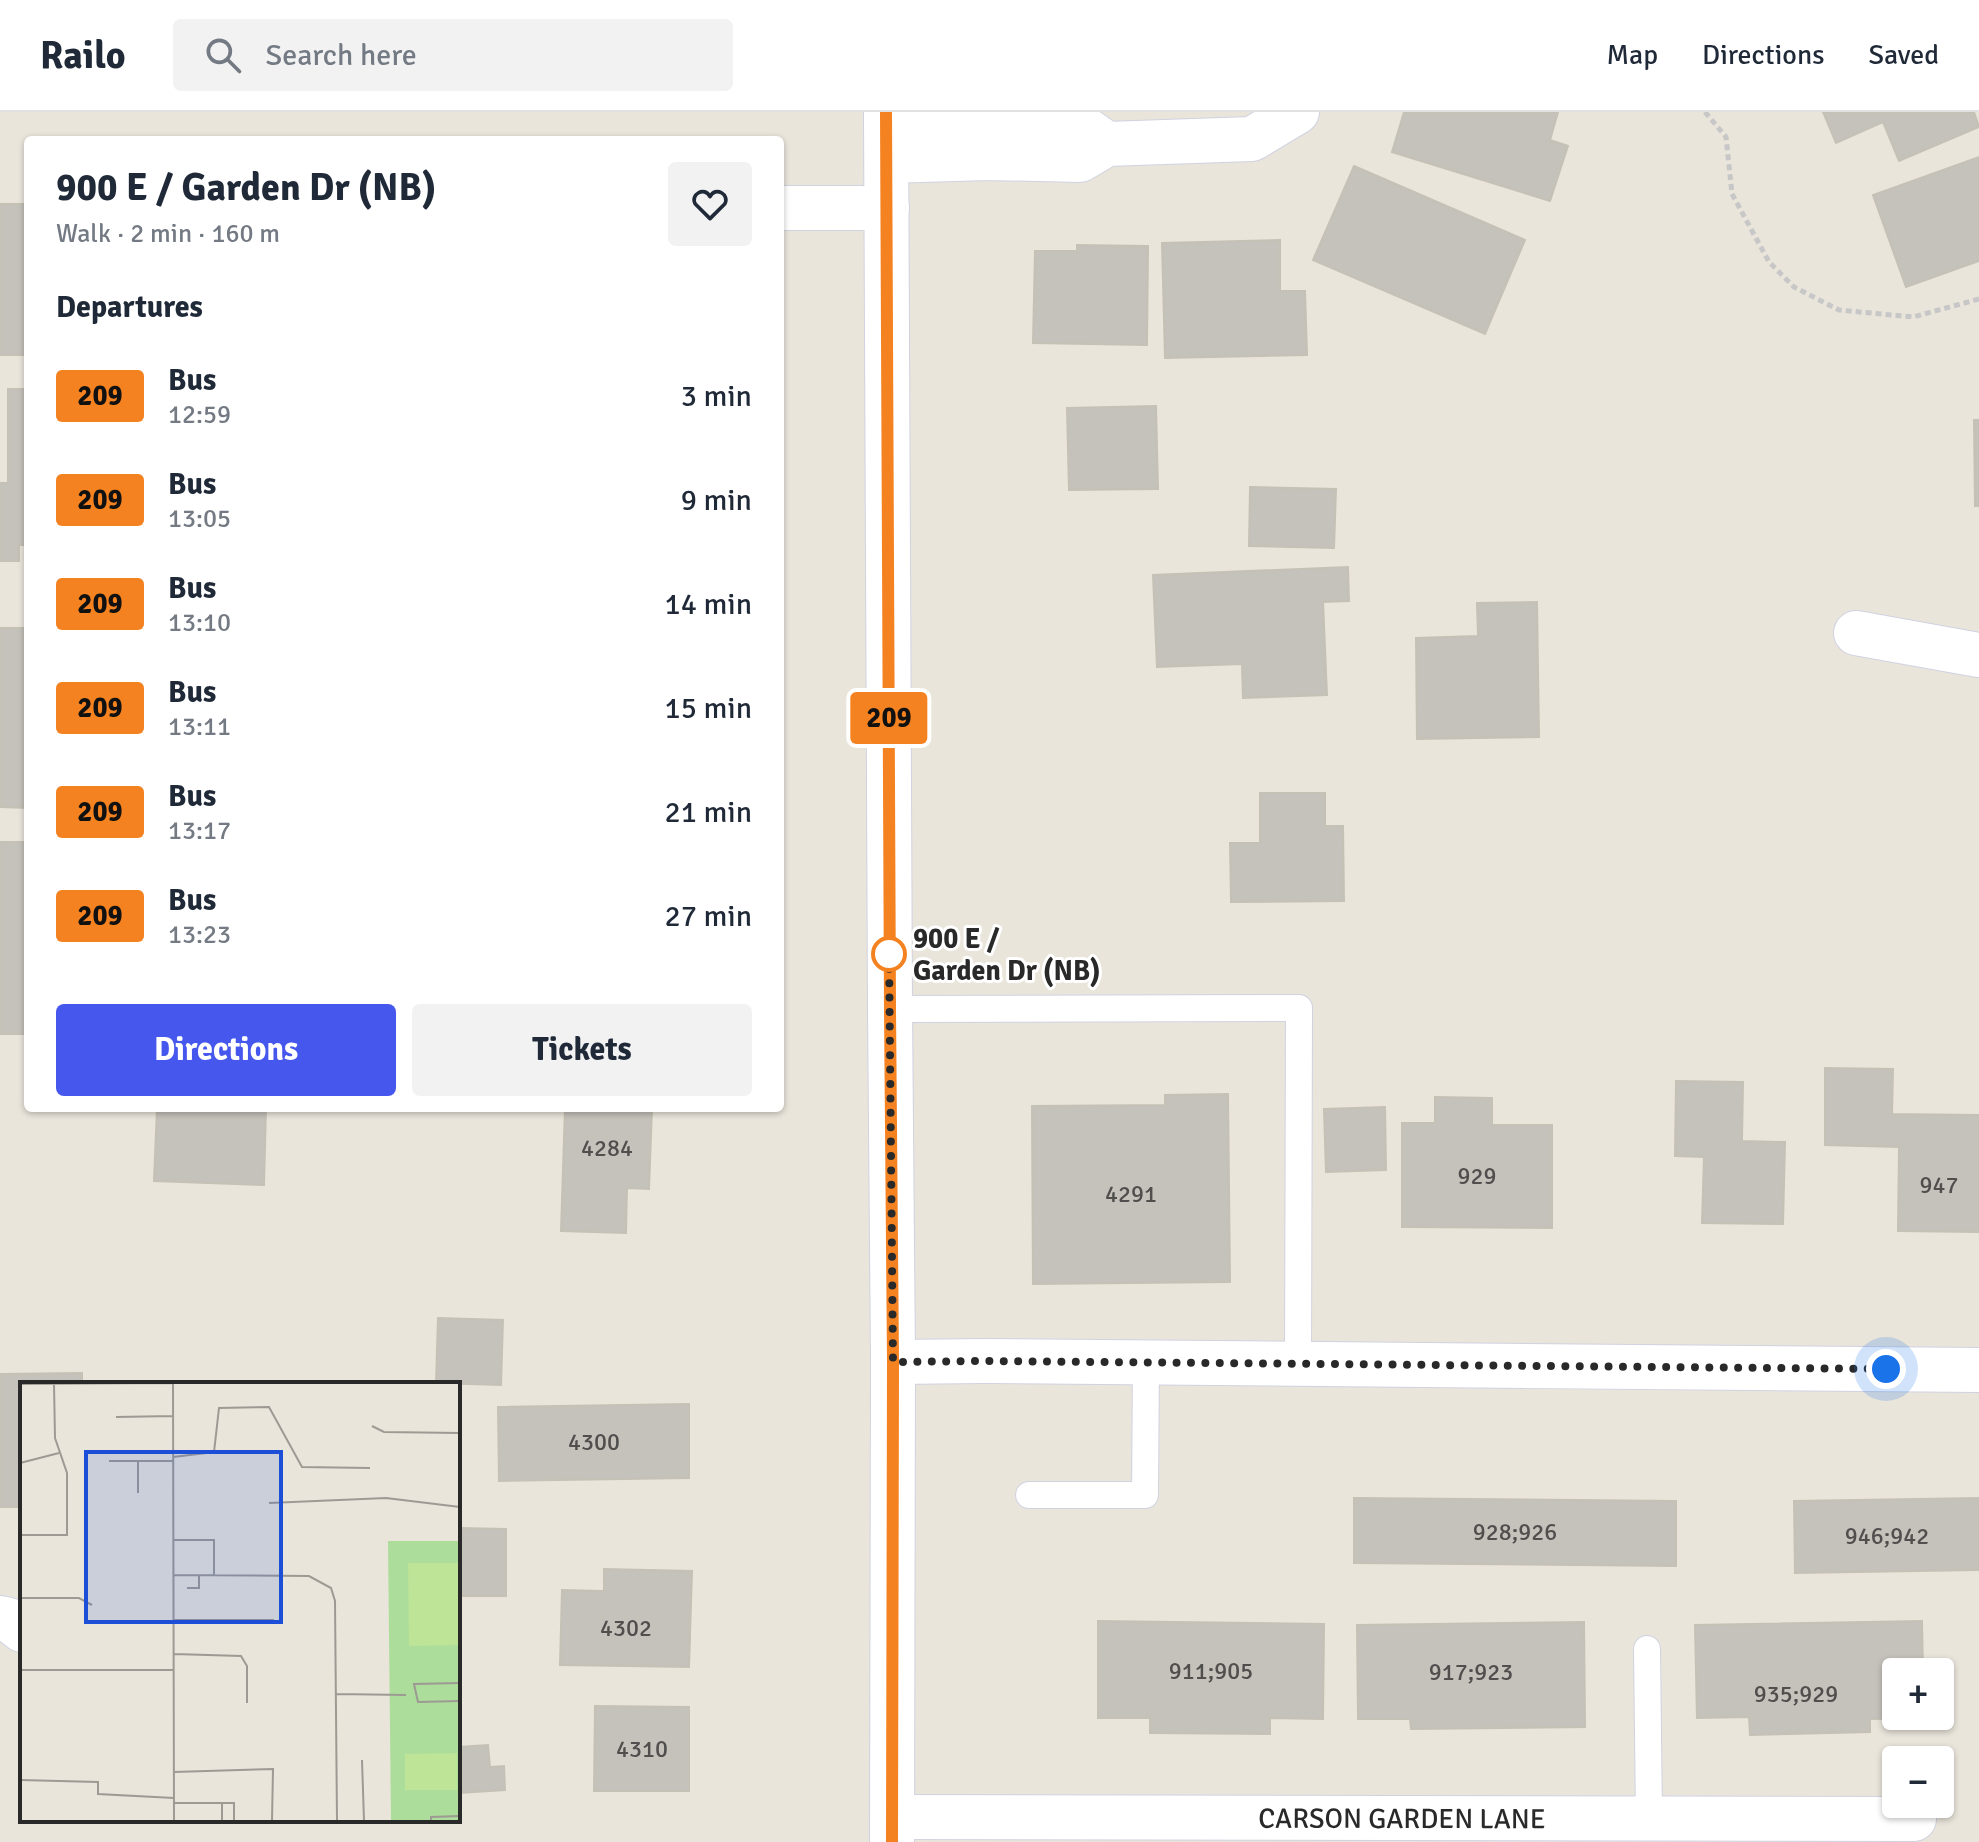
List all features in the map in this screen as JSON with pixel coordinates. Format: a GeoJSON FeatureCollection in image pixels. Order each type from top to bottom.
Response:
{"type":"FeatureCollection","features":[{"type":"Feature","properties":{"kind":"street"},"geometry":{"type":"LineString","coordinates":[[892,1829],[893,1362],[886,132],[1077,123],[1107,144],[1252,139],[1297,112]]}},
{"type":"Feature","properties":{"kind":"street"},"geometry":{"type":"LineString","coordinates":[[784,208],[887,208]]}},
{"type":"Feature","properties":{"kind":"street"},"geometry":{"type":"LineString","coordinates":[[1856,633],[1979,655]]}},
{"type":"Feature","properties":{"kind":"street"},"geometry":{"type":"LineString","coordinates":[[893,1362],[1979,1370]]}},
{"type":"Feature","properties":{"kind":"street"},"geometry":{"type":"LineString","coordinates":[[0,1618],[20,1628]]}},
{"type":"Feature","properties":{"kind":"street","name":"CARSON GARDEN LANE"},"geometry":{"type":"LineString","coordinates":[[892,1829],[1649,1818],[1914,1819]]}},
{"type":"Feature","properties":{"kind":"lane"},"geometry":{"type":"LineString","coordinates":[[890,1009],[1299,1008],[1298,1364]]}},
{"type":"Feature","properties":{"kind":"lane"},"geometry":{"type":"LineString","coordinates":[[1029,1495],[1145,1495],[1146,1363]]}},
{"type":"Feature","properties":{"kind":"lane"},"geometry":{"type":"LineString","coordinates":[[1647,1649],[1649,1818]]}},
{"type":"Feature","properties":{"kind":"path"},"geometry":{"type":"LineString","coordinates":[[1705,112],[1726,137],[1732,194],[1769,262],[1794,287],[1839,310],[1913,317],[1979,299]]}},
{"type":"Feature","properties":{"kind":"building"},"geometry":{"type":"Polygon","coordinates":[[[1404,112],[1558,112],[1550,140],[1568,146],[1550,201],[1392,152],[1404,112]]]}},
{"type":"Feature","properties":{"kind":"building"},"geometry":{"type":"Polygon","coordinates":[[[1823,112],[1974,112],[1979,127],[1899,161],[1883,122],[1836,143],[1823,112]]]}},
{"type":"Feature","properties":{"kind":"building"},"geometry":{"type":"Polygon","coordinates":[[[1979,157],[1979,261],[1906,287],[1873,195],[1979,157]]]}},
{"type":"Feature","properties":{"kind":"building"},"geometry":{"type":"Polygon","coordinates":[[[1354,166],[1525,240],[1485,334],[1313,260],[1354,166]]]}},
{"type":"Feature","properties":{"kind":"building"},"geometry":{"type":"Polygon","coordinates":[[[0,204],[24,204],[24,355],[0,355],[0,204]]]}},
{"type":"Feature","properties":{"kind":"building"},"geometry":{"type":"Polygon","coordinates":[[[1280,240],[1280,291],[1305,291],[1307,355],[1165,358],[1162,243],[1280,240]]]}},
{"type":"Feature","properties":{"kind":"building"},"geometry":{"type":"Polygon","coordinates":[[[1077,245],[1148,246],[1147,345],[1033,343],[1035,251],[1077,251],[1077,245]]]}},
{"type":"Feature","properties":{"kind":"building"},"geometry":{"type":"Polygon","coordinates":[[[8,389],[24,389],[24,545],[19,545],[19,561],[0,561],[0,483],[8,483],[8,389]]]}},
{"type":"Feature","properties":{"kind":"building"},"geometry":{"type":"Polygon","coordinates":[[[1156,406],[1158,489],[1069,490],[1067,408],[1156,406]]]}},
{"type":"Feature","properties":{"kind":"building"},"geometry":{"type":"Polygon","coordinates":[[[1974,420],[1979,420],[1979,506],[1975,506],[1974,420]]]}},
{"type":"Feature","properties":{"kind":"building"},"geometry":{"type":"Polygon","coordinates":[[[1250,487],[1336,489],[1334,548],[1249,546],[1250,487]]]}},
{"type":"Feature","properties":{"kind":"building"},"geometry":{"type":"Polygon","coordinates":[[[1348,567],[1349,601],[1323,602],[1327,695],[1243,698],[1242,664],[1157,667],[1153,575],[1348,567]]]}},
{"type":"Feature","properties":{"kind":"building"},"geometry":{"type":"Polygon","coordinates":[[[1537,602],[1539,737],[1417,739],[1416,638],[1478,636],[1477,603],[1537,602]]]}},
{"type":"Feature","properties":{"kind":"building"},"geometry":{"type":"Polygon","coordinates":[[[0,628],[24,628],[24,808],[0,807],[0,628]]]}},
{"type":"Feature","properties":{"kind":"building"},"geometry":{"type":"Polygon","coordinates":[[[1260,793],[1325,793],[1325,826],[1343,826],[1344,901],[1231,902],[1230,843],[1260,843],[1260,793]]]}},
{"type":"Feature","properties":{"kind":"building"},"geometry":{"type":"Polygon","coordinates":[[[0,842],[24,842],[24,1034],[0,1034],[0,842]]]}},
{"type":"Feature","properties":{"kind":"building"},"geometry":{"type":"Polygon","coordinates":[[[1825,1068],[1893,1069],[1892,1114],[1979,1115],[1979,1232],[1898,1231],[1899,1147],[1825,1145],[1825,1068]]]}},
{"type":"Feature","properties":{"kind":"building"},"geometry":{"type":"Polygon","coordinates":[[[1676,1081],[1743,1082],[1742,1141],[1785,1142],[1783,1224],[1702,1223],[1704,1157],[1675,1156],[1676,1081]]]}},
{"type":"Feature","properties":{"kind":"building"},"geometry":{"type":"Polygon","coordinates":[[[1228,1094],[1230,1282],[1033,1284],[1032,1106],[1165,1105],[1165,1095],[1228,1094]]]}},
{"type":"Feature","properties":{"kind":"building"},"geometry":{"type":"Polygon","coordinates":[[[1435,1097],[1492,1098],[1492,1125],[1552,1125],[1552,1228],[1402,1227],[1402,1123],[1435,1123],[1435,1097]]]}},
{"type":"Feature","properties":{"kind":"building"},"geometry":{"type":"Polygon","coordinates":[[[1385,1107],[1386,1170],[1326,1172],[1324,1109],[1385,1107]]]}},
{"type":"Feature","properties":{"kind":"building"},"geometry":{"type":"Polygon","coordinates":[[[157,1112],[266,1112],[264,1185],[154,1181],[157,1112]]]}},
{"type":"Feature","properties":{"kind":"building"},"geometry":{"type":"Polygon","coordinates":[[[565,1112],[652,1112],[649,1189],[627,1188],[626,1233],[561,1231],[565,1112]]]}},
{"type":"Feature","properties":{"kind":"building"},"geometry":{"type":"Polygon","coordinates":[[[438,1318],[503,1320],[501,1385],[436,1382],[438,1318]]]}},
{"type":"Feature","properties":{"kind":"building"},"geometry":{"type":"Polygon","coordinates":[[[82,1373],[82,1382],[20,1382],[20,1507],[0,1507],[0,1374],[82,1373]]]}},
{"type":"Feature","properties":{"kind":"building"},"geometry":{"type":"Polygon","coordinates":[[[689,1404],[689,1478],[499,1481],[498,1407],[689,1404]]]}},
{"type":"Feature","properties":{"kind":"building"},"geometry":{"type":"Polygon","coordinates":[[[1354,1498],[1676,1501],[1676,1566],[1354,1563],[1354,1498]]]}},
{"type":"Feature","properties":{"kind":"building"},"geometry":{"type":"Polygon","coordinates":[[[1979,1498],[1979,1570],[1795,1573],[1794,1501],[1979,1498]]]}},
{"type":"Feature","properties":{"kind":"building"},"geometry":{"type":"Polygon","coordinates":[[[460,1528],[506,1529],[506,1596],[460,1596],[460,1528]]]}},
{"type":"Feature","properties":{"kind":"building"},"geometry":{"type":"Polygon","coordinates":[[[604,1569],[692,1571],[689,1667],[560,1665],[562,1590],[604,1591],[604,1569]]]}},
{"type":"Feature","properties":{"kind":"building"},"geometry":{"type":"Polygon","coordinates":[[[1098,1621],[1324,1624],[1323,1719],[1270,1718],[1270,1734],[1150,1733],[1150,1718],[1098,1718],[1098,1621]]]}},
{"type":"Feature","properties":{"kind":"building"},"geometry":{"type":"Polygon","coordinates":[[[1922,1621],[1923,1658],[1882,1658],[1882,1719],[1870,1719],[1870,1732],[1750,1735],[1749,1717],[1697,1718],[1695,1625],[1922,1621]]]}},
{"type":"Feature","properties":{"kind":"building"},"geometry":{"type":"Polygon","coordinates":[[[1584,1622],[1585,1727],[1411,1729],[1410,1719],[1358,1719],[1357,1625],[1584,1622]]]}},
{"type":"Feature","properties":{"kind":"building"},"geometry":{"type":"Polygon","coordinates":[[[595,1706],[689,1707],[689,1791],[594,1791],[595,1706]]]}},
{"type":"Feature","properties":{"kind":"building"},"geometry":{"type":"Polygon","coordinates":[[[488,1745],[490,1767],[504,1766],[505,1790],[460,1793],[460,1747],[488,1745]]]}},
{"type":"Feature","properties":{"kind":"bus line","name":"209"},"geometry":{"type":"LineString","coordinates":[[886,112],[893,1362],[892,1842]]}},
{"type":"Feature","properties":{"kind":"place","name":"900 E / Garden Dr (NB)"},"geometry":{"type":"Point","coordinates":[889,954]}},
{"type":"Feature","properties":{"kind":"route"},"geometry":{"type":"LineString","coordinates":[[889,954],[889,947],[893,1362],[1886,1369]]}}]}
